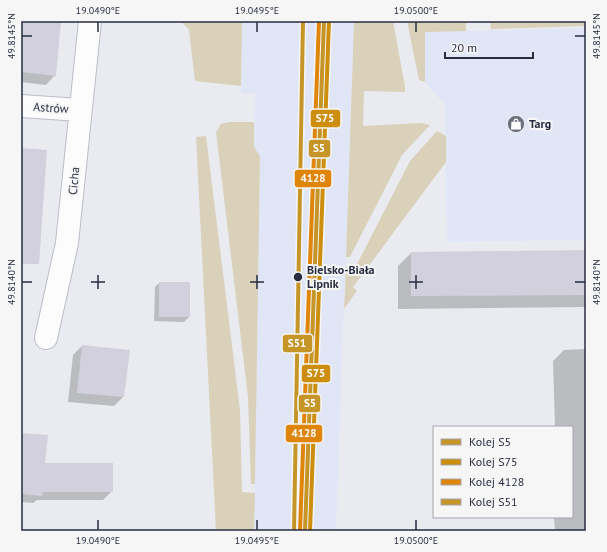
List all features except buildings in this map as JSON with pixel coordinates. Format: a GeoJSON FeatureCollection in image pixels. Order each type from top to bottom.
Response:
{"type":"FeatureCollection","features":[{"type":"Feature","properties":{"kind":"street","name":"Cicha"},"geometry":{"type":"LineString","coordinates":[[46,338],[67,243],[90,21]]}},
{"type":"Feature","properties":{"kind":"street","name":"Astrów"},"geometry":{"type":"LineString","coordinates":[[21,106],[80,110]]}},
{"type":"Feature","properties":{"kind":"shaded area"},"geometry":{"type":"Polygon","coordinates":[[[181,21],[242,21],[241,86],[195,81],[189,30],[181,21]]]}},
{"type":"Feature","properties":{"kind":"shaded area"},"geometry":{"type":"Polygon","coordinates":[[[242,21],[354,21],[336,531],[254,531],[260,156],[254,147],[255,93],[241,93],[242,21]]]}},
{"type":"Feature","properties":{"kind":"shaded area"},"geometry":{"type":"Polygon","coordinates":[[[354,21],[393,21],[405,87],[405,92],[364,91],[363,126],[421,123],[430,125],[402,155],[350,257],[346,257],[354,21]]]}},
{"type":"Feature","properties":{"kind":"shaded area"},"geometry":{"type":"Polygon","coordinates":[[[407,21],[466,21],[466,31],[425,32],[425,82],[419,80],[407,21]]]}},
{"type":"Feature","properties":{"kind":"shaded area"},"geometry":{"type":"Polygon","coordinates":[[[490,21],[586,21],[586,26],[491,29],[490,21]]]}},
{"type":"Feature","properties":{"kind":"shaded area","name":"Targ"},"geometry":{"type":"Polygon","coordinates":[[[586,28],[586,240],[447,242],[445,105],[425,82],[424,32],[586,28]]]}},
{"type":"Feature","properties":{"kind":"shaded area"},"geometry":{"type":"Polygon","coordinates":[[[230,122],[254,122],[254,147],[260,156],[255,484],[251,484],[248,397],[216,132],[221,124],[230,122]]]}},
{"type":"Feature","properties":{"kind":"shaded area"},"geometry":{"type":"Polygon","coordinates":[[[437,131],[446,136],[446,162],[353,287],[357,291],[344,309],[346,266],[356,266],[410,161],[437,131]]]}},
{"type":"Feature","properties":{"kind":"shaded area"},"geometry":{"type":"Polygon","coordinates":[[[206,136],[240,410],[242,492],[255,493],[254,531],[216,531],[196,137],[206,136]]]}},
{"type":"Feature","properties":{"kind":"rail line","name":"S51"},"geometry":{"type":"LineString","coordinates":[[294,531],[303,21]]}},
{"type":"Feature","properties":{"kind":"rail line","name":"4128"},"geometry":{"type":"LineString","coordinates":[[300,531],[319,21]]}},
{"type":"Feature","properties":{"kind":"rail line","name":"S5"},"geometry":{"type":"LineString","coordinates":[[305,531],[324,21]]}},
{"type":"Feature","properties":{"kind":"rail line","name":"S75"},"geometry":{"type":"LineString","coordinates":[[310,531],[329,21]]}},
{"type":"Feature","properties":{"kind":"place","name":"Targ"},"geometry":{"type":"Point","coordinates":[516,124]}},
{"type":"Feature","properties":{"kind":"place","name":"Bielsko-Biała Lipnik"},"geometry":{"type":"Point","coordinates":[298,277]}}]}
